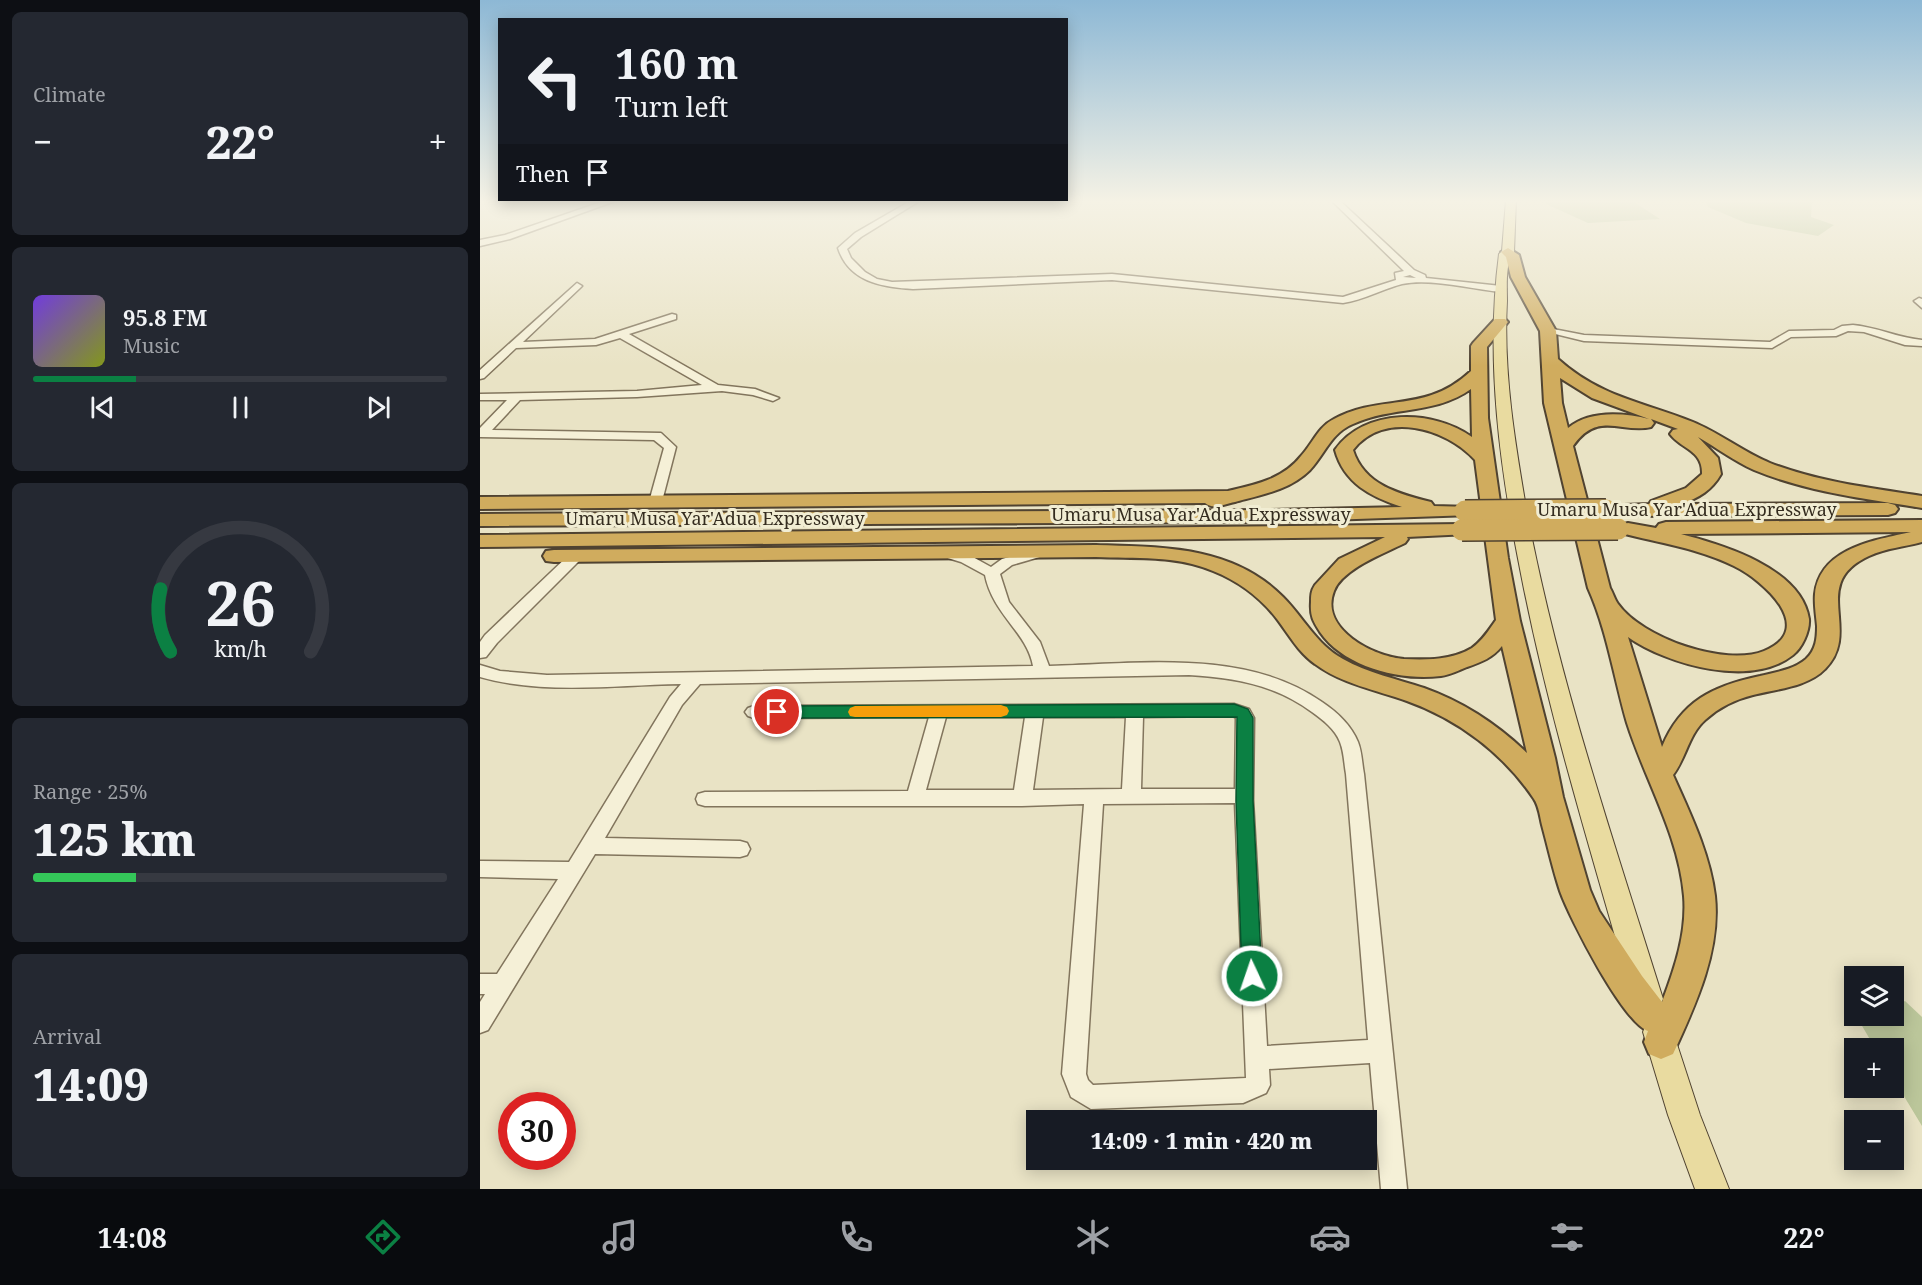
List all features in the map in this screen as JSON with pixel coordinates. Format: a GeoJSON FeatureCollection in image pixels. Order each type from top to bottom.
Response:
{"type":"FeatureCollection","features":[{"type":"Feature","properties":{"kind":"highway"},"geometry":{"type":"LineString","coordinates":[[1500,322],[1479,346],[1479,418],[1508,621],[1542,758],[1549,797],[1575,890],[1587,919],[1657,1030],[1677,1011],[1687,979],[1699,926],[1697,877],[1646,741],[1608,607],[1599,588],[1553,403],[1548,331],[1518,277],[1512,255]]}},
{"type":"Feature","properties":{"kind":"highway"},"geometry":{"type":"LineString","coordinates":[[1551,361],[1569,379],[1600,397],[1688,426],[1751,461],[1778,472],[1838,488],[1922,502]]}},
{"type":"Feature","properties":{"kind":"highway"},"geometry":{"type":"LineString","coordinates":[[1077,526],[1099,512],[1196,504],[1264,489],[1293,475],[1308,460],[1324,435],[1346,420],[1369,412],[1425,405],[1445,399],[1465,388],[1478,373]]}},
{"type":"Feature","properties":{"kind":"highway"},"geometry":{"type":"LineString","coordinates":[[1564,445],[1572,432],[1578,428],[1607,420],[1654,425],[1690,440],[1710,459],[1713,465],[1711,477],[1691,493],[1646,510]]}},
{"type":"Feature","properties":{"kind":"highway"},"geometry":{"type":"LineString","coordinates":[[1460,517],[1401,500],[1368,484],[1348,466],[1344,450],[1361,431],[1401,423],[1432,426],[1457,435],[1475,448],[1483,458]]}},
{"type":"Feature","properties":{"kind":"highway","name":"Umaru Musa Yar'Adua Expressway"},"geometry":{"type":"LineString","coordinates":[[1838,488],[1877,492],[1922,491]]}},
{"type":"Feature","properties":{"kind":"highway","name":"Umaru Musa Yar'Adua Expressway"},"geometry":{"type":"LineString","coordinates":[[480,503],[1227,497]]}},
{"type":"Feature","properties":{"kind":"highway"},"geometry":{"type":"LineString","coordinates":[[789,501],[875,527]]}},
{"type":"Feature","properties":{"kind":"highway"},"geometry":{"type":"LineString","coordinates":[[480,516],[561,503]]}},
{"type":"Feature","properties":{"kind":"highway","name":"Umaru Musa Yar'Adua Expressway"},"geometry":{"type":"LineString","coordinates":[[480,520],[875,527],[1077,526],[1416,532],[1460,517],[1606,510],[1922,508]]}},
{"type":"Feature","properties":{"kind":"highway","name":"Umaru Musa Yar'Adua Expressway"},"geometry":{"type":"LineString","coordinates":[[1077,526],[1366,514],[1460,517],[1623,529],[1922,526]]}},
{"type":"Feature","properties":{"kind":"highway"},"geometry":{"type":"LineString","coordinates":[[1077,526],[1209,561],[1247,580],[1263,590],[1281,608],[1310,648],[1339,669],[1442,706],[1484,730],[1523,765],[1549,797]]}},
{"type":"Feature","properties":{"kind":"highway"},"geometry":{"type":"LineString","coordinates":[[759,555],[875,527]]}},
{"type":"Feature","properties":{"kind":"highway","name":"Umaru Musa Yar'Adua Expressway"},"geometry":{"type":"LineString","coordinates":[[480,541],[875,527]]}},
{"type":"Feature","properties":{"kind":"highway"},"geometry":{"type":"LineString","coordinates":[[1608,607],[1623,622],[1655,643],[1714,662],[1742,664],[1769,658],[1792,642],[1798,623],[1789,598],[1771,580],[1754,570],[1706,547],[1623,529]]}},
{"type":"Feature","properties":{"kind":"highway"},"geometry":{"type":"LineString","coordinates":[[1416,532],[1372,547],[1341,565],[1331,575],[1318,597],[1319,613],[1326,627],[1337,640],[1354,651],[1389,665],[1424,669],[1438,668],[1451,666],[1478,655],[1494,642],[1508,621]]}},
{"type":"Feature","properties":{"kind":"highway"},"geometry":{"type":"LineString","coordinates":[[1659,773],[1668,764],[1674,743],[1681,730],[1702,708],[1741,689],[1797,675],[1811,669],[1820,661],[1829,639],[1826,584],[1844,562],[1856,554],[1922,536]]}},
{"type":"Feature","properties":{"kind":"highway"},"geometry":{"type":"LineString","coordinates":[[1895,543],[1922,544]]}},
{"type":"Feature","properties":{"kind":"highway"},"geometry":{"type":"LineString","coordinates":[[480,549],[514,556]]}},
{"type":"Feature","properties":{"kind":"highway","name":"Umaru Musa Yar'Adua Expressway"},"geometry":{"type":"LineString","coordinates":[[480,556],[1041,552],[1161,553],[1209,561]]}},
{"type":"Feature","properties":{"kind":"main road"},"geometry":{"type":"LineString","coordinates":[[1505,255],[1498,348],[1502,401],[1527,564],[1547,650],[1578,763],[1657,1030],[1684,1115],[1711,1187]]}},
{"type":"Feature","properties":{"kind":"street"},"geometry":{"type":"LineString","coordinates":[[844,255],[868,278],[879,283],[1101,277],[1173,281],[1353,298],[1409,276],[1502,286]]}},
{"type":"Feature","properties":{"kind":"street"},"geometry":{"type":"LineString","coordinates":[[854,255],[875,275],[898,283]]}},
{"type":"Feature","properties":{"kind":"street"},"geometry":{"type":"LineString","coordinates":[[1388,255],[1409,276]]}},
{"type":"Feature","properties":{"kind":"street"},"geometry":{"type":"LineString","coordinates":[[480,376],[577,286]]}},
{"type":"Feature","properties":{"kind":"street"},"geometry":{"type":"LineString","coordinates":[[514,345],[591,342],[672,317]]}},
{"type":"Feature","properties":{"kind":"street"},"geometry":{"type":"LineString","coordinates":[[1548,331],[1584,338],[1763,345],[1779,343],[1789,334],[1836,333],[1846,328],[1853,328],[1872,331],[1905,342],[1922,344]]}},
{"type":"Feature","properties":{"kind":"street"},"geometry":{"type":"LineString","coordinates":[[621,334],[715,388]]}},
{"type":"Feature","properties":{"kind":"street"},"geometry":{"type":"LineString","coordinates":[[480,398],[638,394],[744,388],[773,398]]}},
{"type":"Feature","properties":{"kind":"street"},"geometry":{"type":"LineString","coordinates":[[481,433],[517,397]]}},
{"type":"Feature","properties":{"kind":"street"},"geometry":{"type":"LineString","coordinates":[[481,433],[657,436],[670,447],[666,467],[658,485],[656,502]]}},
{"type":"Feature","properties":{"kind":"street"},"geometry":{"type":"LineString","coordinates":[[992,573],[1007,562],[1041,552]]}},
{"type":"Feature","properties":{"kind":"street"},"geometry":{"type":"LineString","coordinates":[[946,553],[966,559],[992,573]]}},
{"type":"Feature","properties":{"kind":"street"},"geometry":{"type":"LineString","coordinates":[[480,653],[491,639],[576,556]]}},
{"type":"Feature","properties":{"kind":"street"},"geometry":{"type":"LineString","coordinates":[[992,573],[993,590],[1000,603],[1038,653],[1042,673]]}},
{"type":"Feature","properties":{"kind":"street"},"geometry":{"type":"LineString","coordinates":[[480,671],[500,677],[547,681],[1189,669],[1236,672],[1275,682],[1307,698],[1335,720],[1350,743],[1355,774],[1394,1189]]}},
{"type":"Feature","properties":{"kind":"street"},"geometry":{"type":"LineString","coordinates":[[480,1022],[491,984],[575,872],[676,701],[696,678]]}},
{"type":"Feature","properties":{"kind":"street"},"geometry":{"type":"LineString","coordinates":[[1131,797],[1135,710]]}},
{"type":"Feature","properties":{"kind":"street"},"geometry":{"type":"LineString","coordinates":[[754,712],[1234,710],[1242,713],[1245,718],[1244,801],[1258,1085],[1243,1091],[1091,1097],[1081,1092],[1075,1084],[1094,797]]}},
{"type":"Feature","properties":{"kind":"street"},"geometry":{"type":"LineString","coordinates":[[915,798],[939,711]]}},
{"type":"Feature","properties":{"kind":"street"},"geometry":{"type":"LineString","coordinates":[[1022,799],[1035,711]]}},
{"type":"Feature","properties":{"kind":"street"},"geometry":{"type":"LineString","coordinates":[[705,799],[1022,799],[1228,795],[1238,796],[1244,801]]}},
{"type":"Feature","properties":{"kind":"street"},"geometry":{"type":"LineString","coordinates":[[591,846],[740,849]]}},
{"type":"Feature","properties":{"kind":"street"},"geometry":{"type":"LineString","coordinates":[[480,869],[575,872]]}},
{"type":"Feature","properties":{"kind":"street"},"geometry":{"type":"LineString","coordinates":[[1256,1058],[1380,1051]]}},
{"type":"Feature","properties":{"kind":"green space"},"geometry":{"type":"Polygon","coordinates":[[[1904,1001],[1922,1017],[1922,1126],[1904,1096],[1904,1038],[1869,1038],[1862,1026],[1904,1026],[1904,1001]]]}},
{"type":"Feature","properties":{"kind":"slow traffic"},"geometry":{"type":"LineString","coordinates":[[855,712],[1001,711]]}},
{"type":"Feature","properties":{"kind":"route"},"geometry":{"type":"LineString","coordinates":[[777,712],[1234,710],[1242,713],[1245,718],[1244,801],[1252,976]]}}]}
